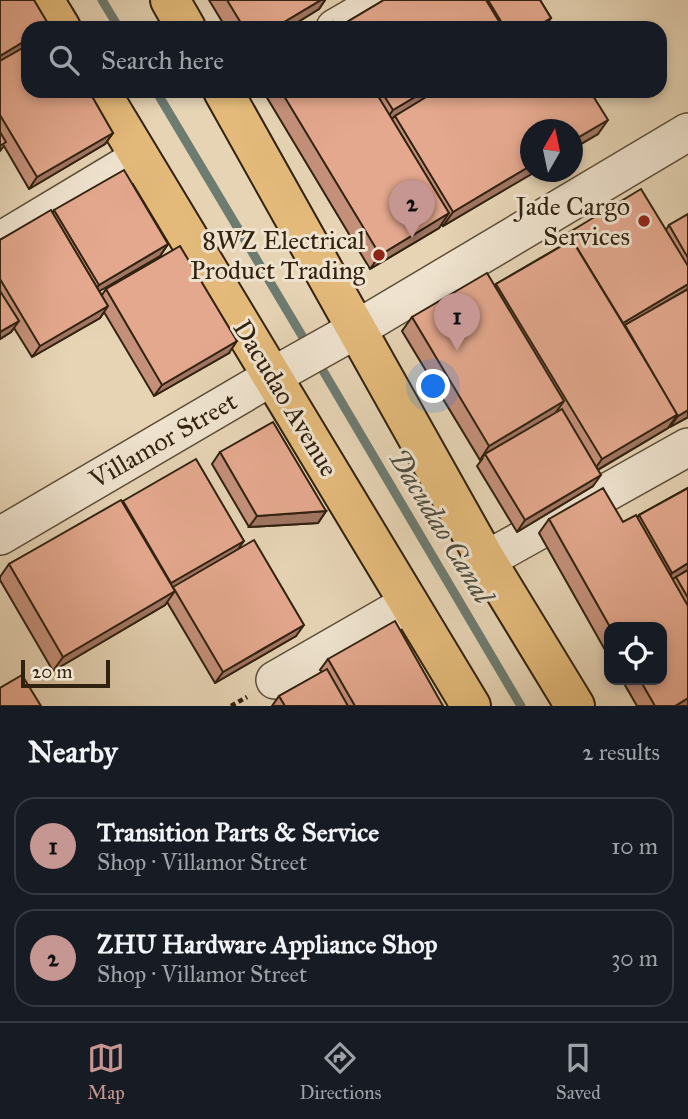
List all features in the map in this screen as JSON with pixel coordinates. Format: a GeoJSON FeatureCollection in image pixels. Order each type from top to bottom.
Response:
{"type":"FeatureCollection","features":[{"type":"Feature","properties":{"kind":"main road"},"geometry":{"type":"LineString","coordinates":[[44,0],[57,21]]}},
{"type":"Feature","properties":{"kind":"main road"},"geometry":{"type":"LineString","coordinates":[[170,0],[182,21]]}},
{"type":"Feature","properties":{"kind":"main road","name":"Dacudao Avenue"},"geometry":{"type":"LineString","coordinates":[[104,98],[471,706]]}},
{"type":"Feature","properties":{"kind":"main road"},"geometry":{"type":"LineString","coordinates":[[228,98],[486,560],[575,706]]}},
{"type":"Feature","properties":{"kind":"street"},"geometry":{"type":"LineString","coordinates":[[347,21],[383,0]]}},
{"type":"Feature","properties":{"kind":"street","name":"Villamor Street"},"geometry":{"type":"LineString","coordinates":[[0,536],[357,329],[688,132]]}},
{"type":"Feature","properties":{"kind":"street"},"geometry":{"type":"LineString","coordinates":[[0,241],[139,157]]}},
{"type":"Feature","properties":{"kind":"street"},"geometry":{"type":"LineString","coordinates":[[486,560],[688,447]]}},
{"type":"Feature","properties":{"kind":"street"},"geometry":{"type":"LineString","coordinates":[[275,680],[409,603]]}},
{"type":"Feature","properties":{"kind":"building"},"geometry":{"type":"Polygon","coordinates":[[[0,0],[34,0],[46,21],[21,21],[21,43],[0,56],[0,0]]]}},
{"type":"Feature","properties":{"kind":"building"},"geometry":{"type":"Polygon","coordinates":[[[227,0],[321,0],[286,21],[240,21],[227,0]]]}},
{"type":"Feature","properties":{"kind":"building"},"geometry":{"type":"Polygon","coordinates":[[[384,0],[486,0],[499,21],[349,21],[384,0]]]}},
{"type":"Feature","properties":{"kind":"building"},"geometry":{"type":"Polygon","coordinates":[[[488,0],[540,0],[551,18],[546,21],[501,21],[488,0]]]}},
{"type":"Feature","properties":{"kind":"building"},"geometry":{"type":"Polygon","coordinates":[[[21,49],[21,98],[93,98],[113,133],[37,177],[0,115],[0,61],[21,49]]]}},
{"type":"Feature","properties":{"kind":"building"},"geometry":{"type":"Polygon","coordinates":[[[285,98],[379,98],[449,213],[380,255],[285,98]]]}},
{"type":"Feature","properties":{"kind":"building"},"geometry":{"type":"Polygon","coordinates":[[[385,98],[413,98],[393,110],[385,98]]]}},
{"type":"Feature","properties":{"kind":"building"},"geometry":{"type":"Polygon","coordinates":[[[425,98],[594,98],[608,120],[583,135],[583,119],[520,119],[520,172],[453,212],[395,116],[425,98]]]}},
{"type":"Feature","properties":{"kind":"building"},"geometry":{"type":"Polygon","coordinates":[[[0,132],[6,142],[0,146],[0,132]]]}},
{"type":"Feature","properties":{"kind":"building"},"geometry":{"type":"Polygon","coordinates":[[[124,170],[168,244],[99,285],[54,210],[124,170]]]}},
{"type":"Feature","properties":{"kind":"building"},"geometry":{"type":"Polygon","coordinates":[[[641,189],[688,266],[688,284],[623,323],[568,233],[641,189]]]}},
{"type":"Feature","properties":{"kind":"building"},"geometry":{"type":"Polygon","coordinates":[[[51,210],[108,306],[40,346],[0,279],[0,240],[51,210]]]}},
{"type":"Feature","properties":{"kind":"building"},"geometry":{"type":"Polygon","coordinates":[[[688,214],[688,258],[669,225],[688,214]]]}},
{"type":"Feature","properties":{"kind":"building"},"geometry":{"type":"Polygon","coordinates":[[[572,240],[678,414],[602,459],[496,284],[572,240]]]}},
{"type":"Feature","properties":{"kind":"building"},"geometry":{"type":"Polygon","coordinates":[[[180,246],[237,341],[162,385],[106,289],[180,246]]]}},
{"type":"Feature","properties":{"kind":"building"},"geometry":{"type":"Polygon","coordinates":[[[487,273],[564,401],[489,446],[412,317],[487,273]]]}},
{"type":"Feature","properties":{"kind":"building"},"geometry":{"type":"Polygon","coordinates":[[[688,289],[688,410],[678,416],[625,325],[688,289]]]}},
{"type":"Feature","properties":{"kind":"building"},"geometry":{"type":"Polygon","coordinates":[[[0,291],[19,321],[0,332],[0,291]]]}},
{"type":"Feature","properties":{"kind":"building"},"geometry":{"type":"Polygon","coordinates":[[[562,409],[601,475],[525,520],[485,454],[562,409]]]}},
{"type":"Feature","properties":{"kind":"building"},"geometry":{"type":"Polygon","coordinates":[[[273,422],[326,511],[257,516],[220,452],[273,422]]]}},
{"type":"Feature","properties":{"kind":"building"},"geometry":{"type":"Polygon","coordinates":[[[196,459],[244,541],[171,583],[123,501],[196,459]]]}},
{"type":"Feature","properties":{"kind":"building"},"geometry":{"type":"Polygon","coordinates":[[[603,488],[623,522],[636,515],[688,606],[688,698],[675,706],[655,706],[643,685],[667,685],[667,622],[607,622],[549,519],[603,488]]]}},
{"type":"Feature","properties":{"kind":"building"},"geometry":{"type":"Polygon","coordinates":[[[688,488],[688,563],[672,573],[639,515],[688,488]]]}},
{"type":"Feature","properties":{"kind":"building"},"geometry":{"type":"Polygon","coordinates":[[[121,500],[175,591],[63,657],[9,564],[121,500]]]}},
{"type":"Feature","properties":{"kind":"building"},"geometry":{"type":"Polygon","coordinates":[[[254,540],[304,625],[223,672],[173,587],[254,540]]]}},
{"type":"Feature","properties":{"kind":"building"},"geometry":{"type":"Polygon","coordinates":[[[688,570],[688,598],[676,577],[688,570]]]}},
{"type":"Feature","properties":{"kind":"building"},"geometry":{"type":"Polygon","coordinates":[[[395,621],[443,706],[355,706],[328,659],[395,621]]]}},
{"type":"Feature","properties":{"kind":"building"},"geometry":{"type":"Polygon","coordinates":[[[327,669],[348,706],[285,706],[279,696],[327,669]]]}},
{"type":"Feature","properties":{"kind":"building"},"geometry":{"type":"Polygon","coordinates":[[[22,675],[41,706],[0,706],[0,688],[22,675]]]}},
{"type":"Feature","properties":{"kind":"waterway","name":"Dacudao Canal"},"geometry":{"type":"LineString","coordinates":[[102,0],[115,21]]}},
{"type":"Feature","properties":{"kind":"waterway","name":"Dacudao Canal"},"geometry":{"type":"LineString","coordinates":[[160,98],[304,339]]}},
{"type":"Feature","properties":{"kind":"waterway","name":"Dacudao Canal"},"geometry":{"type":"LineString","coordinates":[[322,369],[521,706]]}},
{"type":"Feature","properties":{"kind":"place","name":"Jade Cargo Services"},"geometry":{"type":"Point","coordinates":[644,221]}},
{"type":"Feature","properties":{"kind":"place","name":"ZHU Hardware Appliance Shop"},"geometry":{"type":"Point","coordinates":[412,238]}},
{"type":"Feature","properties":{"kind":"place","name":"8WZ Electrical Product Trading"},"geometry":{"type":"Point","coordinates":[379,255]}},
{"type":"Feature","properties":{"kind":"place","name":"Transition Parts & Service"},"geometry":{"type":"Point","coordinates":[457,351]}}]}
